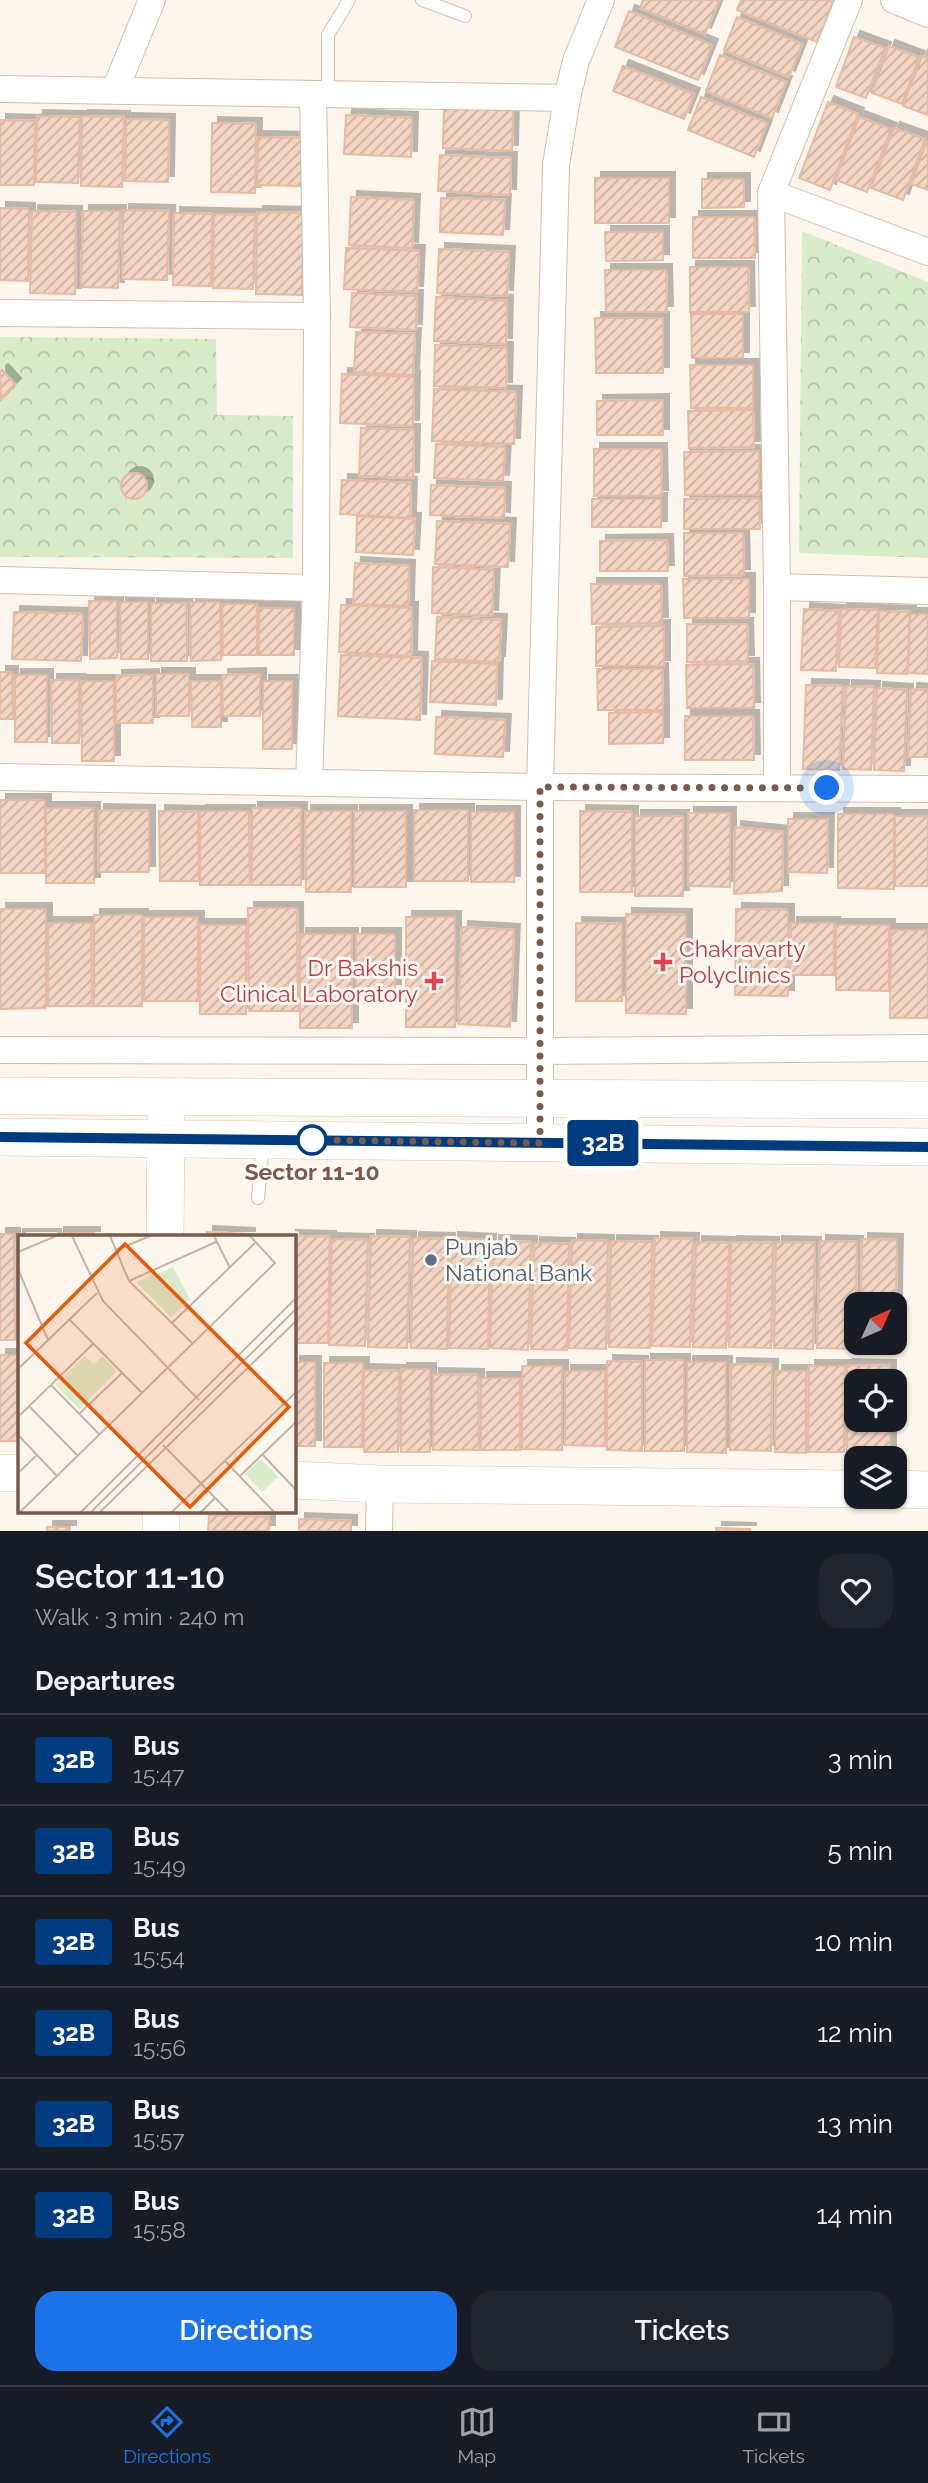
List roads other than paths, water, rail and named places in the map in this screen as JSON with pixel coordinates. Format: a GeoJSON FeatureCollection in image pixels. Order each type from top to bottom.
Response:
{"type":"FeatureCollection","features":[{"type":"Feature","properties":{"kind":"street"},"geometry":{"type":"LineString","coordinates":[[115,90],[152,0]]}},
{"type":"Feature","properties":{"kind":"street"},"geometry":{"type":"LineString","coordinates":[[540,1143],[540,787],[556,166],[576,61],[601,0]]}},
{"type":"Feature","properties":{"kind":"street"},"geometry":{"type":"LineString","coordinates":[[777,788],[771,193],[849,0]]}},
{"type":"Feature","properties":{"kind":"street"},"geometry":{"type":"LineString","coordinates":[[894,0],[928,14]]}},
{"type":"Feature","properties":{"kind":"street"},"geometry":{"type":"LineString","coordinates":[[0,89],[567,98]]}},
{"type":"Feature","properties":{"kind":"street"},"geometry":{"type":"LineString","coordinates":[[309,783],[316,589],[320,94]]}},
{"type":"Feature","properties":{"kind":"street"},"geometry":{"type":"LineString","coordinates":[[771,193],[928,252]]}},
{"type":"Feature","properties":{"kind":"street"},"geometry":{"type":"LineString","coordinates":[[0,313],[317,316]]}},
{"type":"Feature","properties":{"kind":"street"},"geometry":{"type":"LineString","coordinates":[[0,580],[316,589]]}},
{"type":"Feature","properties":{"kind":"street"},"geometry":{"type":"LineString","coordinates":[[777,587],[928,592]]}},
{"type":"Feature","properties":{"kind":"street"},"geometry":{"type":"LineString","coordinates":[[0,777],[540,787],[928,789]]}},
{"type":"Feature","properties":{"kind":"street"},"geometry":{"type":"LineString","coordinates":[[0,1050],[540,1051],[928,1048]]}},
{"type":"Feature","properties":{"kind":"street"},"geometry":{"type":"LineString","coordinates":[[0,1096],[928,1101]]}},
{"type":"Feature","properties":{"kind":"street"},"geometry":{"type":"LineString","coordinates":[[165,1235],[166,1097]]}},
{"type":"Feature","properties":{"kind":"street"},"geometry":{"type":"LineString","coordinates":[[0,1137],[928,1147]]}},
{"type":"Feature","properties":{"kind":"street"},"geometry":{"type":"LineString","coordinates":[[0,1472],[18,1472]]}},
{"type":"Feature","properties":{"kind":"street"},"geometry":{"type":"LineString","coordinates":[[296,1480],[380,1484],[844,1489]]}},
{"type":"Feature","properties":{"kind":"street"},"geometry":{"type":"LineString","coordinates":[[379,1531],[380,1484]]}},
{"type":"Feature","properties":{"kind":"street"},"geometry":{"type":"LineString","coordinates":[[907,1489],[928,1490]]}},
{"type":"Feature","properties":{"kind":"lane"},"geometry":{"type":"LineString","coordinates":[[320,94],[328,35],[349,0]]}},
{"type":"Feature","properties":{"kind":"lane"},"geometry":{"type":"LineString","coordinates":[[422,0],[465,16]]}},
{"type":"Feature","properties":{"kind":"lane"},"geometry":{"type":"LineString","coordinates":[[258,1198],[263,1140]]}},
{"type":"Feature","properties":{"kind":"place","name":"Chakravarty Polyclinics"},"geometry":{"type":"Point","coordinates":[663,962]}},
{"type":"Feature","properties":{"kind":"place","name":"Dr Bakshis Clinical Laboratory"},"geometry":{"type":"Point","coordinates":[434,981]}},
{"type":"Feature","properties":{"kind":"place","name":"Sector 11-10"},"geometry":{"type":"Point","coordinates":[312,1140]}},
{"type":"Feature","properties":{"kind":"place","name":"Punjab National Bank"},"geometry":{"type":"Point","coordinates":[431,1260]}}]}
